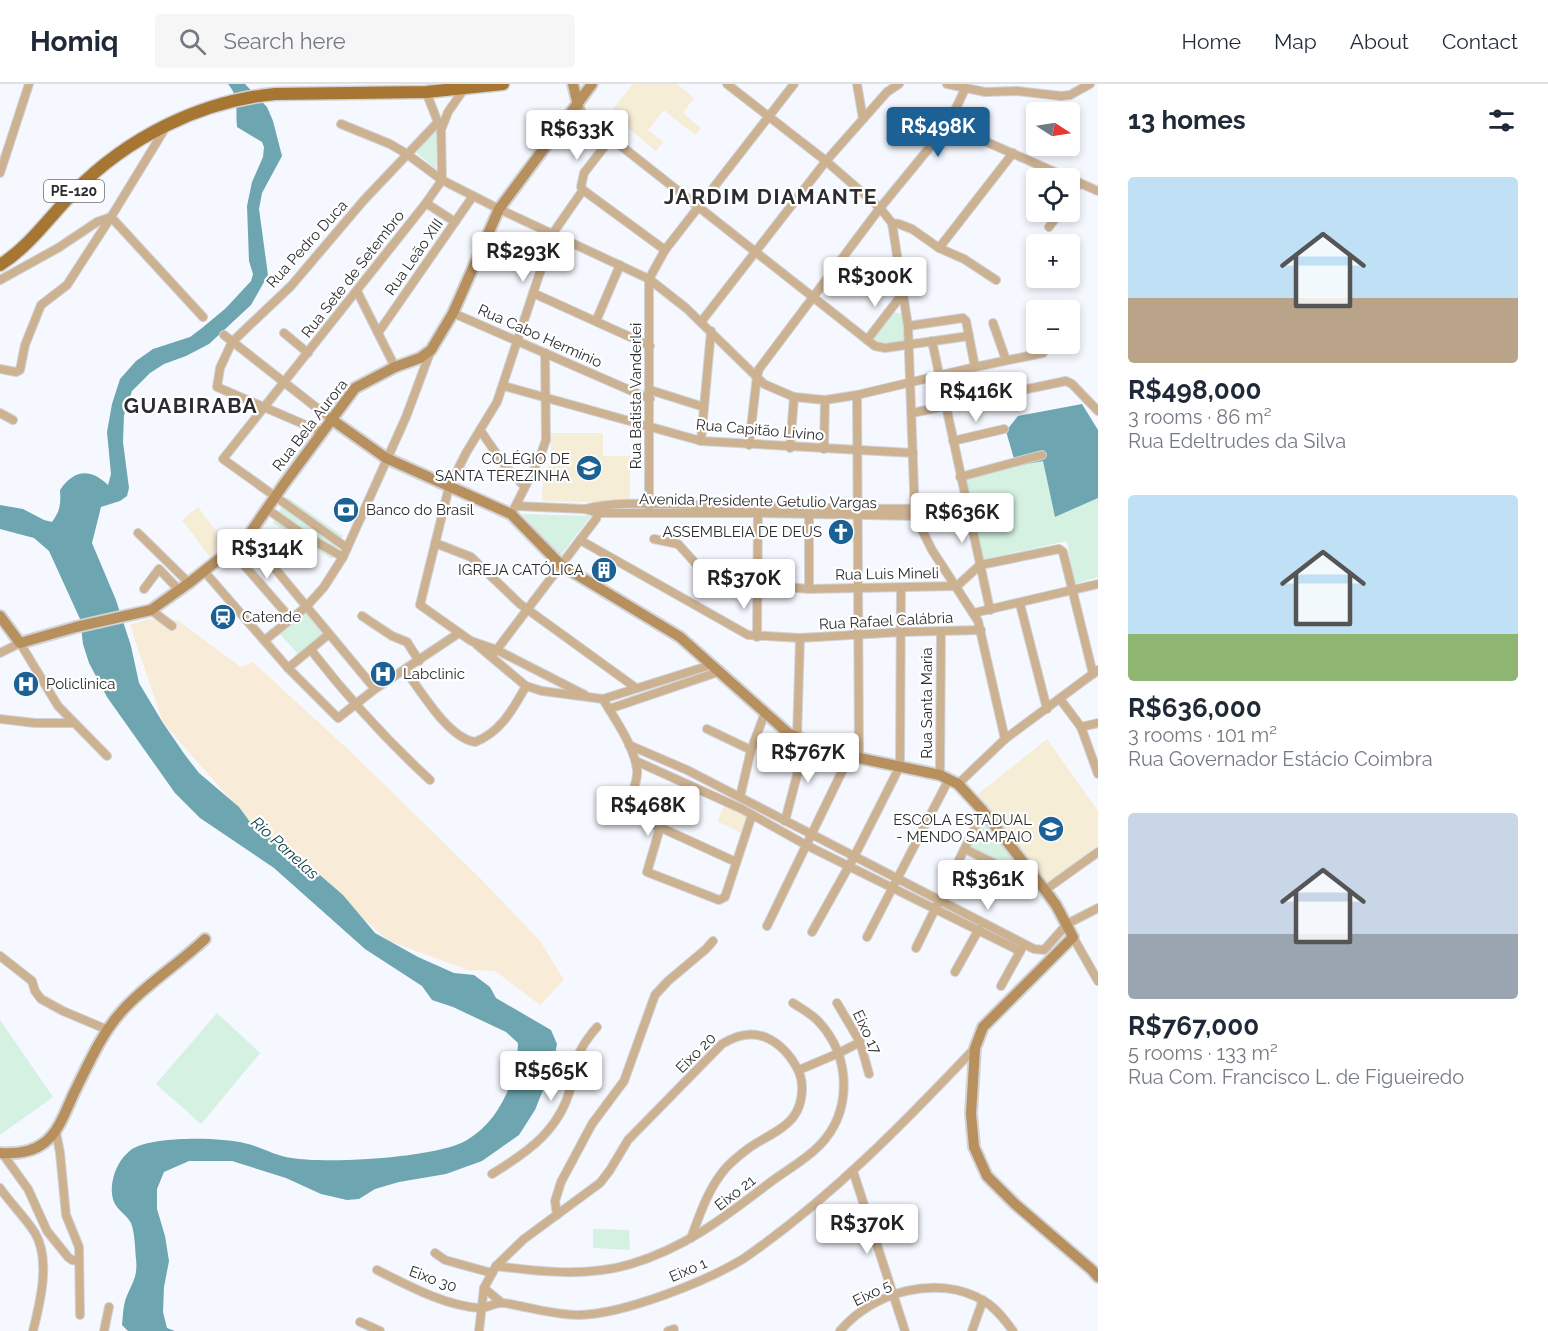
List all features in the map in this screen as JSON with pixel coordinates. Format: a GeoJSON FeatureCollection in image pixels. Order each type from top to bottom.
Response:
{"type":"FeatureCollection","features":[{"type":"Feature","properties":{"kind":"main road","name":"PE-120"},"geometry":{"type":"LineString","coordinates":[[1,266],[26,245],[64,201],[104,165],[143,138],[183,117],[226,102],[275,94],[426,92],[502,84]]}},
{"type":"Feature","properties":{"kind":"street"},"geometry":{"type":"LineString","coordinates":[[1,169],[29,84]]}},
{"type":"Feature","properties":{"kind":"street"},"geometry":{"type":"LineString","coordinates":[[385,84],[404,92]]}},
{"type":"Feature","properties":{"kind":"street"},"geometry":{"type":"LineString","coordinates":[[573,84],[578,105],[583,114],[875,346],[884,348],[969,336]]}},
{"type":"Feature","properties":{"kind":"street"},"geometry":{"type":"LineString","coordinates":[[265,640],[306,607],[324,587],[341,560],[406,417],[431,350],[453,313],[499,209],[592,84]]}},
{"type":"Feature","properties":{"kind":"street"},"geometry":{"type":"LineString","coordinates":[[728,84],[826,161],[880,208],[892,223],[908,326],[915,513],[932,550],[974,613],[981,630],[1005,739]]}},
{"type":"Feature","properties":{"kind":"street"},"geometry":{"type":"LineString","coordinates":[[649,279],[665,250],[794,84]]}},
{"type":"Feature","properties":{"kind":"street"},"geometry":{"type":"LineString","coordinates":[[857,84],[863,119]]}},
{"type":"Feature","properties":{"kind":"street"},"geometry":{"type":"LineString","coordinates":[[860,100],[864,84]]}},
{"type":"Feature","properties":{"kind":"street"},"geometry":{"type":"LineString","coordinates":[[701,322],[826,161],[887,92],[899,84]]}},
{"type":"Feature","properties":{"kind":"street"},"geometry":{"type":"LineString","coordinates":[[947,84],[985,92],[1017,91],[1061,96],[1070,95],[1090,84]]}},
{"type":"Feature","properties":{"kind":"street"},"geometry":{"type":"LineString","coordinates":[[440,126],[448,112],[472,87]]}},
{"type":"Feature","properties":{"kind":"street"},"geometry":{"type":"LineString","coordinates":[[749,445],[757,375],[761,366],[880,208],[948,125],[965,89]]}},
{"type":"Feature","properties":{"kind":"street"},"geometry":{"type":"LineString","coordinates":[[426,92],[440,126],[442,180]]}},
{"type":"Feature","properties":{"kind":"street"},"geometry":{"type":"LineString","coordinates":[[341,124],[370,135],[407,154],[442,180],[473,196],[649,279],[676,299],[771,388],[794,397],[825,400],[857,395],[1038,354]]}},
{"type":"Feature","properties":{"kind":"street"},"geometry":{"type":"LineString","coordinates":[[0,369],[16,372],[20,370],[25,345],[38,310],[43,302],[67,285],[167,125]]}},
{"type":"Feature","properties":{"kind":"street"},"geometry":{"type":"LineString","coordinates":[[948,125],[1046,168]]}},
{"type":"Feature","properties":{"kind":"street","name":"Rua Pedro Duca"},"geometry":{"type":"LineString","coordinates":[[266,407],[217,387],[220,368],[232,342],[300,276],[364,200],[407,154],[440,126]]}},
{"type":"Feature","properties":{"kind":"street"},"geometry":{"type":"LineString","coordinates":[[611,138],[584,173],[581,187],[665,250]]}},
{"type":"Feature","properties":{"kind":"street"},"geometry":{"type":"LineString","coordinates":[[939,248],[1013,153]]}},
{"type":"Feature","properties":{"kind":"street","name":"Rua Sete de Setembro"},"geometry":{"type":"LineString","coordinates":[[275,498],[223,459],[442,180]]}},
{"type":"Feature","properties":{"kind":"street"},"geometry":{"type":"LineString","coordinates":[[1080,183],[1098,191]]}},
{"type":"Feature","properties":{"kind":"street"},"geometry":{"type":"LineString","coordinates":[[583,190],[554,233],[504,386],[449,488],[420,604],[471,640],[497,650],[585,695]]}},
{"type":"Feature","properties":{"kind":"street","name":"Rua Leão XIII"},"geometry":{"type":"LineString","coordinates":[[378,333],[473,196]]}},
{"type":"Feature","properties":{"kind":"street"},"geometry":{"type":"LineString","coordinates":[[426,203],[455,222]]}},
{"type":"Feature","properties":{"kind":"street"},"geometry":{"type":"LineString","coordinates":[[0,280],[58,248],[97,222],[111,217]]}},
{"type":"Feature","properties":{"kind":"street"},"geometry":{"type":"LineString","coordinates":[[111,217],[203,317]]}},
{"type":"Feature","properties":{"kind":"street"},"geometry":{"type":"LineString","coordinates":[[1049,226],[1052,222]]}},
{"type":"Feature","properties":{"kind":"street"},"geometry":{"type":"LineString","coordinates":[[892,223],[907,226],[939,248],[964,259],[996,280]]}},
{"type":"Feature","properties":{"kind":"street"},"geometry":{"type":"LineString","coordinates":[[596,321],[620,266]]}},
{"type":"Feature","properties":{"kind":"street","name":"Rua Batista Vanderlei"},"geometry":{"type":"LineString","coordinates":[[649,279],[649,509]]}},
{"type":"Feature","properties":{"kind":"street"},"geometry":{"type":"LineString","coordinates":[[357,291],[394,367]]}},
{"type":"Feature","properties":{"kind":"street"},"geometry":{"type":"LineString","coordinates":[[867,340],[904,292]]}},
{"type":"Feature","properties":{"kind":"street"},"geometry":{"type":"LineString","coordinates":[[533,293],[650,346]]}},
{"type":"Feature","properties":{"kind":"street","name":"Rua Cabo Herminio"},"geometry":{"type":"LineString","coordinates":[[453,313],[545,353],[650,394],[704,407]]}},
{"type":"Feature","properties":{"kind":"street"},"geometry":{"type":"LineString","coordinates":[[908,326],[958,318],[966,321],[975,367]]}},
{"type":"Feature","properties":{"kind":"street"},"geometry":{"type":"LineString","coordinates":[[993,323],[1006,360]]}},
{"type":"Feature","properties":{"kind":"street"},"geometry":{"type":"LineString","coordinates":[[701,441],[711,331]]}},
{"type":"Feature","properties":{"kind":"street"},"geometry":{"type":"LineString","coordinates":[[284,333],[308,353]]}},
{"type":"Feature","properties":{"kind":"street"},"geometry":{"type":"LineString","coordinates":[[224,335],[284,384],[386,458],[449,488],[514,510],[561,565],[680,637],[765,713],[802,740],[855,756],[949,779],[982,811],[1045,890],[1067,924],[1098,981]]}},
{"type":"Feature","properties":{"kind":"street"},"geometry":{"type":"LineString","coordinates":[[932,341],[990,610]]}},
{"type":"Feature","properties":{"kind":"street","name":"Rua Bela Aurora"},"geometry":{"type":"LineString","coordinates":[[20,643],[76,627],[151,610],[189,584],[248,536],[331,419],[360,384],[394,367],[411,362],[431,350]]}},
{"type":"Feature","properties":{"kind":"street"},"geometry":{"type":"LineString","coordinates":[[514,510],[544,446],[546,432],[545,353]]}},
{"type":"Feature","properties":{"kind":"street"},"geometry":{"type":"LineString","coordinates":[[912,413],[1066,381],[1072,384],[1098,411]]}},
{"type":"Feature","properties":{"kind":"street","name":"Rua Capitão Livino"},"geometry":{"type":"LineString","coordinates":[[504,386],[701,441],[790,448],[914,453]]}},
{"type":"Feature","properties":{"kind":"street"},"geometry":{"type":"LineString","coordinates":[[767,926],[811,834],[855,756],[858,589],[857,395]]}},
{"type":"Feature","properties":{"kind":"street"},"geometry":{"type":"LineString","coordinates":[[790,448],[794,397]]}},
{"type":"Feature","properties":{"kind":"street"},"geometry":{"type":"LineString","coordinates":[[824,449],[825,400]]}},
{"type":"Feature","properties":{"kind":"street"},"geometry":{"type":"LineString","coordinates":[[266,407],[322,432]]}},
{"type":"Feature","properties":{"kind":"street"},"geometry":{"type":"LineString","coordinates":[[0,413],[13,420]]}},
{"type":"Feature","properties":{"kind":"street"},"geometry":{"type":"LineString","coordinates":[[953,441],[1004,429]]}},
{"type":"Feature","properties":{"kind":"street"},"geometry":{"type":"LineString","coordinates":[[480,430],[505,466],[524,486]]}},
{"type":"Feature","properties":{"kind":"street"},"geometry":{"type":"LineString","coordinates":[[960,477],[1042,455]]}},
{"type":"Feature","properties":{"kind":"street"},"geometry":{"type":"LineString","coordinates":[[275,498],[347,548]]}},
{"type":"Feature","properties":{"kind":"street","name":"Avenida Presidente Getulio Vargas"},"geometry":{"type":"LineString","coordinates":[[915,513],[967,508]]}},
{"type":"Feature","properties":{"kind":"street"},"geometry":{"type":"LineString","coordinates":[[267,509],[341,560]]}},
{"type":"Feature","properties":{"kind":"street"},"geometry":{"type":"LineString","coordinates":[[492,658],[580,540],[599,509]]}},
{"type":"Feature","properties":{"kind":"street"},"geometry":{"type":"LineString","coordinates":[[580,540],[748,635],[757,637],[758,509]]}},
{"type":"Feature","properties":{"kind":"street","name":"Avenida Presidente Getulio Vargas"},"geometry":{"type":"LineString","coordinates":[[514,510],[758,509],[915,513],[969,517]]}},
{"type":"Feature","properties":{"kind":"street"},"geometry":{"type":"LineString","coordinates":[[809,512],[809,589]]}},
{"type":"Feature","properties":{"kind":"street"},"geometry":{"type":"LineString","coordinates":[[138,533],[189,584]]}},
{"type":"Feature","properties":{"kind":"street"},"geometry":{"type":"LineString","coordinates":[[248,536],[375,689]]}},
{"type":"Feature","properties":{"kind":"street","name":"Rua Luis Mineli"},"geometry":{"type":"LineString","coordinates":[[654,539],[678,544],[713,580],[809,589],[957,586]]}},
{"type":"Feature","properties":{"kind":"street"},"geometry":{"type":"LineString","coordinates":[[435,543],[471,557],[527,610],[636,688]]}},
{"type":"Feature","properties":{"kind":"street"},"geometry":{"type":"LineString","coordinates":[[867,937],[949,779],[1095,672],[1063,552],[1056,548],[980,565],[957,586]]}},
{"type":"Feature","properties":{"kind":"street"},"geometry":{"type":"LineString","coordinates":[[231,550],[291,619]]}},
{"type":"Feature","properties":{"kind":"street"},"geometry":{"type":"LineString","coordinates":[[144,589],[159,569],[179,590]]}},
{"type":"Feature","properties":{"kind":"street"},"geometry":{"type":"LineString","coordinates":[[204,571],[288,668],[338,718],[375,689],[459,633]]}},
{"type":"Feature","properties":{"kind":"street"},"geometry":{"type":"LineString","coordinates":[[974,613],[1098,584]]}},
{"type":"Feature","properties":{"kind":"street"},"geometry":{"type":"LineString","coordinates":[[812,932],[854,857],[900,766],[902,588]]}},
{"type":"Feature","properties":{"kind":"street"},"geometry":{"type":"LineString","coordinates":[[1020,604],[1047,709]]}},
{"type":"Feature","properties":{"kind":"street"},"geometry":{"type":"LineString","coordinates":[[151,610],[172,626]]}},
{"type":"Feature","properties":{"kind":"street"},"geometry":{"type":"LineString","coordinates":[[0,616],[20,643],[58,706],[107,756]]}},
{"type":"Feature","properties":{"kind":"street"},"geometry":{"type":"LineString","coordinates":[[362,616],[392,636],[406,642],[419,661]]}},
{"type":"Feature","properties":{"kind":"street","name":"Rua Rafael Calábria"},"geometry":{"type":"LineString","coordinates":[[757,637],[800,638],[981,630]]}},
{"type":"Feature","properties":{"kind":"street","name":"Rua Santa Maria"},"geometry":{"type":"LineString","coordinates":[[941,631],[949,779]]}},
{"type":"Feature","properties":{"kind":"street"},"geometry":{"type":"LineString","coordinates":[[288,668],[329,634]]}},
{"type":"Feature","properties":{"kind":"street"},"geometry":{"type":"LineString","coordinates":[[785,821],[802,740],[800,638]]}},
{"type":"Feature","properties":{"kind":"street"},"geometry":{"type":"LineString","coordinates":[[471,640],[526,686],[542,691],[603,699],[636,688],[715,669]]}},
{"type":"Feature","properties":{"kind":"street"},"geometry":{"type":"LineString","coordinates":[[0,653],[20,643]]}},
{"type":"Feature","properties":{"kind":"street"},"geometry":{"type":"LineString","coordinates":[[311,650],[355,705],[395,748],[430,780]]}},
{"type":"Feature","properties":{"kind":"street"},"geometry":{"type":"LineString","coordinates":[[609,709],[715,669]]}},
{"type":"Feature","properties":{"kind":"street"},"geometry":{"type":"LineString","coordinates":[[405,670],[442,719],[460,737],[475,742],[488,736],[506,719],[526,686]]}},
{"type":"Feature","properties":{"kind":"street"},"geometry":{"type":"LineString","coordinates":[[603,699],[636,761],[637,779],[629,804],[631,811],[639,818],[736,862]]}},
{"type":"Feature","properties":{"kind":"street"},"geometry":{"type":"LineString","coordinates":[[1060,699],[1081,727],[1098,774]]}},
{"type":"Feature","properties":{"kind":"street"},"geometry":{"type":"LineString","coordinates":[[740,797],[751,750],[765,713]]}},
{"type":"Feature","properties":{"kind":"street"},"geometry":{"type":"LineString","coordinates":[[0,719],[35,723],[73,723]]}},
{"type":"Feature","properties":{"kind":"street"},"geometry":{"type":"LineString","coordinates":[[1081,727],[1098,723]]}},
{"type":"Feature","properties":{"kind":"street"},"geometry":{"type":"LineString","coordinates":[[707,729],[751,750]]}},
{"type":"Feature","properties":{"kind":"street"},"geometry":{"type":"LineString","coordinates":[[629,745],[687,770],[898,878],[978,931],[1022,947],[1044,950],[1067,924],[1098,908]]}},
{"type":"Feature","properties":{"kind":"street"},"geometry":{"type":"LineString","coordinates":[[636,761],[752,815],[806,845],[892,887],[983,922],[1022,947]]}},
{"type":"Feature","properties":{"kind":"street"},"geometry":{"type":"LineString","coordinates":[[916,948],[982,811]]}},
{"type":"Feature","properties":{"kind":"street"},"geometry":{"type":"LineString","coordinates":[[660,828],[647,872],[719,900],[725,897],[752,815]]}},
{"type":"Feature","properties":{"kind":"street"},"geometry":{"type":"LineString","coordinates":[[965,849],[1010,871],[1016,871],[1023,864]]}},
{"type":"Feature","properties":{"kind":"street"},"geometry":{"type":"LineString","coordinates":[[1045,890],[1098,852]]}},
{"type":"Feature","properties":{"kind":"street"},"geometry":{"type":"LineString","coordinates":[[956,972],[983,922]]}},
{"type":"Feature","properties":{"kind":"street"},"geometry":{"type":"LineString","coordinates":[[1073,937],[983,1027],[975,1048],[971,1114],[974,1148],[987,1176],[1015,1204],[1098,1277]]}},
{"type":"Feature","properties":{"kind":"street"},"geometry":{"type":"LineString","coordinates":[[1,1153],[12,1154],[35,1149],[56,1132],[108,1030],[123,1009],[205,939]]}},
{"type":"Feature","properties":{"kind":"street"},"geometry":{"type":"LineString","coordinates":[[556,1215],[556,1195],[561,1182],[592,1124],[624,1081],[655,995],[713,941]]}},
{"type":"Feature","properties":{"kind":"street"},"geometry":{"type":"LineString","coordinates":[[1001,986],[1022,947]]}},
{"type":"Feature","properties":{"kind":"street"},"geometry":{"type":"LineString","coordinates":[[0,956],[32,981],[41,999],[108,1030]]}},
{"type":"Feature","properties":{"kind":"street","name":"Eixo 21"},"geometry":{"type":"LineString","coordinates":[[435,1253],[445,1260],[494,1270],[559,1272],[604,1270],[647,1258],[691,1238],[729,1215],[771,1181],[813,1152],[830,1133],[839,1114],[844,1070],[839,1053],[820,1023],[794,1003]]}},
{"type":"Feature","properties":{"kind":"street","name":"Eixo 17"},"geometry":{"type":"LineString","coordinates":[[837,1003],[860,1042],[869,1074]]}},
{"type":"Feature","properties":{"kind":"street"},"geometry":{"type":"LineString","coordinates":[[492,1174],[525,1154],[551,1129],[571,1086],[581,1047],[597,1027]]}},
{"type":"Feature","properties":{"kind":"street","name":"Eixo 20"},"geometry":{"type":"LineString","coordinates":[[494,1270],[524,1239],[600,1183],[628,1140],[722,1044],[732,1038],[749,1034],[765,1037],[784,1049],[799,1070]]}},
{"type":"Feature","properties":{"kind":"street"},"geometry":{"type":"LineString","coordinates":[[691,1238],[710,1191],[724,1170],[794,1116],[799,1105],[802,1087],[799,1070],[860,1042]]}},
{"type":"Feature","properties":{"kind":"street","name":"Eixo 1"},"geometry":{"type":"LineString","coordinates":[[502,1303],[579,1315],[599,1312],[639,1303],[730,1267],[854,1171],[975,1048]]}},
{"type":"Feature","properties":{"kind":"street"},"geometry":{"type":"LineString","coordinates":[[56,1132],[66,1215],[78,1248],[80,1261],[80,1315]]}},
{"type":"Feature","properties":{"kind":"street"},"geometry":{"type":"LineString","coordinates":[[1,1153],[28,1189],[47,1231],[68,1257],[80,1261]]}},
{"type":"Feature","properties":{"kind":"street"},"geometry":{"type":"LineString","coordinates":[[854,1171],[905,1331]]}},
{"type":"Feature","properties":{"kind":"street"},"geometry":{"type":"LineString","coordinates":[[0,1188],[28,1223],[36,1236],[40,1249],[43,1287],[33,1331]]}},
{"type":"Feature","properties":{"kind":"street","name":"Eixo 30"},"geometry":{"type":"LineString","coordinates":[[377,1270],[420,1292],[482,1308]]}},
{"type":"Feature","properties":{"kind":"street"},"geometry":{"type":"LineString","coordinates":[[479,1331],[484,1288],[494,1270]]}},
{"type":"Feature","properties":{"kind":"street","name":"Eixo 5"},"geometry":{"type":"LineString","coordinates":[[840,1331],[856,1315],[894,1296],[927,1286],[954,1290],[983,1300],[1004,1319],[1013,1331]]}},
{"type":"Feature","properties":{"kind":"street"},"geometry":{"type":"LineString","coordinates":[[484,1288],[502,1303]]}},
{"type":"Feature","properties":{"kind":"street"},"geometry":{"type":"LineString","coordinates":[[972,1331],[983,1300]]}},
{"type":"Feature","properties":{"kind":"street"},"geometry":{"type":"LineString","coordinates":[[482,1308],[502,1303]]}},
{"type":"Feature","properties":{"kind":"street"},"geometry":{"type":"LineString","coordinates":[[104,1331],[109,1306]]}},
{"type":"Feature","properties":{"kind":"street"},"geometry":{"type":"LineString","coordinates":[[360,1322],[380,1331]]}},
{"type":"Feature","properties":{"kind":"shaded area"},"geometry":{"type":"Polygon","coordinates":[[[633,84],[677,84],[694,98],[683,113],[701,128],[695,135],[664,110],[648,130],[663,142],[656,151],[610,113],[633,84]]]}},
{"type":"Feature","properties":{"kind":"shaded area","name":"COLÉGIO DE SANTA TEREZINHA"},"geometry":{"type":"Polygon","coordinates":[[[551,433],[603,433],[603,456],[630,456],[630,503],[542,501],[543,477],[551,460],[551,433]]]}},
{"type":"Feature","properties":{"kind":"shaded area"},"geometry":{"type":"Polygon","coordinates":[[[198,507],[225,543],[210,557],[182,520],[198,507]]]}},
{"type":"Feature","properties":{"kind":"shaded area"},"geometry":{"type":"Polygon","coordinates":[[[148,619],[177,620],[241,667],[253,662],[353,754],[479,877],[541,942],[564,980],[540,1005],[495,971],[468,970],[389,941],[246,817],[163,723],[130,625],[148,619]]]}},
{"type":"Feature","properties":{"kind":"shaded area","name":"ESCOLA ESTADUAL - MENDO SAMPAIO"},"geometry":{"type":"Polygon","coordinates":[[[1047,739],[1098,811],[1098,846],[1047,885],[978,794],[1047,739]]]}},
{"type":"Feature","properties":{"kind":"shaded area"},"geometry":{"type":"Polygon","coordinates":[[[725,804],[747,817],[741,833],[717,821],[725,804]]]}},
{"type":"Feature","properties":{"kind":"green space"},"geometry":{"type":"Polygon","coordinates":[[[436,131],[436,169],[416,152],[436,131]]]}},
{"type":"Feature","properties":{"kind":"green space"},"geometry":{"type":"Polygon","coordinates":[[[892,312],[905,314],[908,343],[884,344],[871,339],[892,312]]]}},
{"type":"Feature","properties":{"kind":"green space"},"geometry":{"type":"Polygon","coordinates":[[[1043,460],[1055,517],[1098,498],[1098,577],[1075,584],[1067,541],[984,559],[966,478],[1043,460]]]}},
{"type":"Feature","properties":{"kind":"green space"},"geometry":{"type":"Polygon","coordinates":[[[287,497],[343,536],[332,559],[273,523],[287,497]]]}},
{"type":"Feature","properties":{"kind":"green space"},"geometry":{"type":"Polygon","coordinates":[[[522,514],[591,516],[560,556],[522,514]]]}},
{"type":"Feature","properties":{"kind":"green space"},"geometry":{"type":"Polygon","coordinates":[[[306,610],[326,634],[298,654],[278,632],[306,610]]]}},
{"type":"Feature","properties":{"kind":"green space"},"geometry":{"type":"Polygon","coordinates":[[[983,819],[1017,861],[1012,868],[970,847],[983,819]]]}},
{"type":"Feature","properties":{"kind":"green space"},"geometry":{"type":"Polygon","coordinates":[[[217,1013],[260,1053],[201,1124],[156,1084],[217,1013]]]}},
{"type":"Feature","properties":{"kind":"green space"},"geometry":{"type":"Polygon","coordinates":[[[0,1020],[53,1097],[0,1135],[0,1020]]]}},
{"type":"Feature","properties":{"kind":"green space"},"geometry":{"type":"Polygon","coordinates":[[[593,1229],[629,1230],[630,1250],[593,1248],[593,1229]]]}},
{"type":"Feature","properties":{"kind":"water","name":"Rio Panelas"},"geometry":{"type":"Polygon","coordinates":[[[228,84],[245,84],[267,107],[282,156],[262,193],[259,209],[268,275],[251,305],[209,344],[164,364],[150,373],[132,391],[124,415],[123,442],[129,488],[127,496],[120,501],[101,507],[92,543],[116,600],[131,646],[139,683],[163,723],[199,773],[239,807],[253,826],[298,856],[343,895],[375,933],[418,957],[454,973],[474,975],[490,987],[496,998],[551,1030],[557,1044],[553,1065],[535,1110],[519,1135],[482,1161],[446,1174],[399,1182],[375,1189],[359,1199],[347,1200],[321,1194],[286,1178],[232,1161],[189,1161],[164,1172],[157,1189],[157,1209],[169,1261],[164,1287],[163,1312],[167,1328],[175,1331],[128,1331],[122,1325],[125,1301],[136,1271],[135,1241],[131,1223],[114,1202],[112,1187],[118,1166],[132,1149],[171,1140],[219,1140],[250,1144],[286,1157],[308,1160],[355,1160],[408,1155],[453,1146],[479,1132],[489,1122],[510,1085],[517,1057],[518,1043],[506,1032],[453,1007],[432,1000],[422,986],[365,949],[274,868],[200,818],[175,793],[107,697],[89,663],[83,644],[80,619],[49,551],[34,538],[0,529],[0,505],[23,509],[52,522],[59,507],[60,490],[71,478],[83,473],[89,474],[102,479],[108,485],[111,474],[107,432],[112,404],[120,379],[136,361],[153,349],[190,337],[226,308],[251,281],[253,274],[249,261],[247,206],[252,182],[263,157],[264,147],[262,142],[237,127],[236,99],[228,84]]]}},
{"type":"Feature","properties":{"kind":"water"},"geometry":{"type":"Polygon","coordinates":[[[1082,404],[1098,430],[1098,498],[1055,517],[1043,461],[1016,466],[1006,431],[1018,416],[1082,404]]]}},
{"type":"Feature","properties":{"kind":"place","name":"COLÉGIO DE SANTA TEREZINHA"},"geometry":{"type":"Point","coordinates":[589,468]}},
{"type":"Feature","properties":{"kind":"place","name":"Banco do Brasil"},"geometry":{"type":"Point","coordinates":[346,510]}},
{"type":"Feature","properties":{"kind":"place","name":"ASSEMBLEIA DE DEUS"},"geometry":{"type":"Point","coordinates":[841,532]}},
{"type":"Feature","properties":{"kind":"place","name":"IGREJA CATÓLICA"},"geometry":{"type":"Point","coordinates":[604,570]}},
{"type":"Feature","properties":{"kind":"place","name":"Catende"},"geometry":{"type":"Point","coordinates":[223,617]}},
{"type":"Feature","properties":{"kind":"place","name":"Labclinic"},"geometry":{"type":"Point","coordinates":[383,674]}},
{"type":"Feature","properties":{"kind":"place","name":"Policlinica"},"geometry":{"type":"Point","coordinates":[26,684]}},
{"type":"Feature","properties":{"kind":"place","name":"ESCOLA ESTADUAL - MENDO SAMPAIO"},"geometry":{"type":"Point","coordinates":[1051,829]}},
{"type":"Feature","properties":{"kind":"district","name":"JARDIM DIAMANTE"},"geometry":{"type":"Point","coordinates":[771,196]}},
{"type":"Feature","properties":{"kind":"district","name":"GUABIRABA"},"geometry":{"type":"Point","coordinates":[191,405]}}]}
